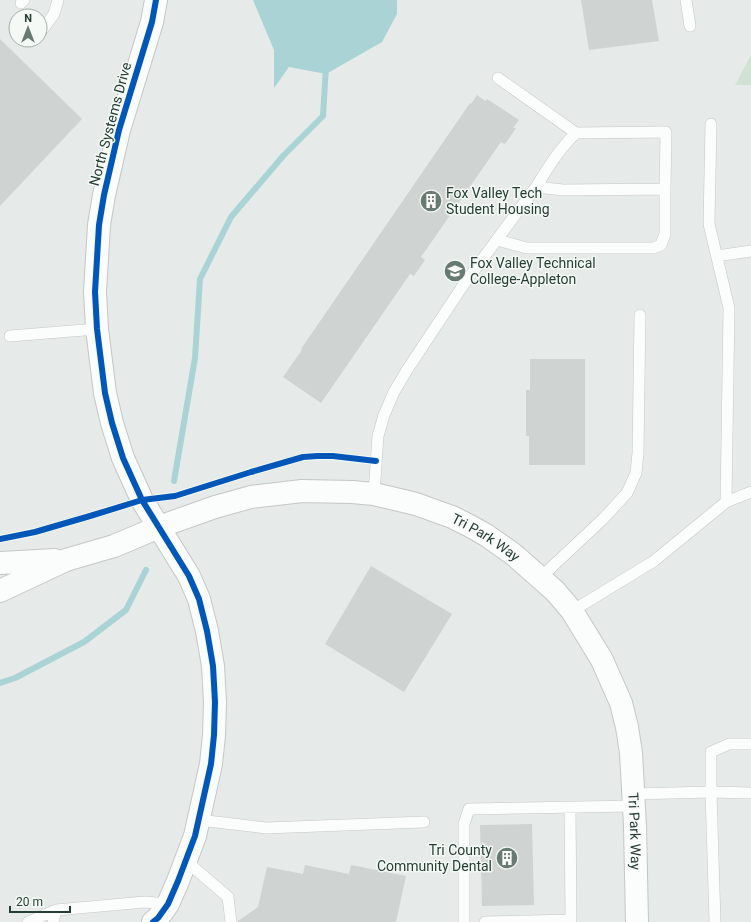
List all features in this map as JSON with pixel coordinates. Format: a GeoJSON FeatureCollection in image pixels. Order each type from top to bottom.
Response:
{"type":"FeatureCollection","features":[{"type":"Feature","properties":{"kind":"street","name":"North Systems Drive"},"geometry":{"type":"LineString","coordinates":[[156,0],[152,22],[119,130],[104,195],[99,225],[96,292],[100,361],[112,424],[124,458],[142,500],[189,576],[199,599],[207,631],[213,666],[215,709],[211,764],[195,836],[186,861],[160,916]]}},
{"type":"Feature","properties":{"kind":"street","name":"Tri Park Way"},"geometry":{"type":"LineString","coordinates":[[0,591],[66,560],[114,546],[159,527],[215,507],[251,498],[302,492],[352,492],[374,494],[416,504],[470,526],[513,554],[555,591],[572,612],[602,660],[621,703],[631,753],[635,826],[637,922]]}},
{"type":"Feature","properties":{"kind":"street","name":"Tri Park Way"},"geometry":{"type":"LineString","coordinates":[[0,564],[66,560]]}},
{"type":"Feature","properties":{"kind":"lane"},"geometry":{"type":"LineString","coordinates":[[48,22],[54,14],[58,0]]}},
{"type":"Feature","properties":{"kind":"lane"},"geometry":{"type":"LineString","coordinates":[[686,0],[690,26]]}},
{"type":"Feature","properties":{"kind":"lane"},"geometry":{"type":"LineString","coordinates":[[497,240],[527,248],[653,248],[661,245],[665,234],[666,132],[576,133],[498,78]]}},
{"type":"Feature","properties":{"kind":"lane"},"geometry":{"type":"LineString","coordinates":[[711,124],[709,224],[729,308],[726,502]]}},
{"type":"Feature","properties":{"kind":"lane"},"geometry":{"type":"LineString","coordinates":[[374,494],[378,436],[394,392],[464,284],[536,187],[550,164],[576,133]]}},
{"type":"Feature","properties":{"kind":"lane"},"geometry":{"type":"LineString","coordinates":[[536,187],[563,190],[665,189]]}},
{"type":"Feature","properties":{"kind":"lane"},"geometry":{"type":"LineString","coordinates":[[717,256],[751,251]]}},
{"type":"Feature","properties":{"kind":"lane"},"geometry":{"type":"LineString","coordinates":[[540,578],[603,520],[627,493],[636,473],[638,453],[640,315]]}},
{"type":"Feature","properties":{"kind":"lane"},"geometry":{"type":"LineString","coordinates":[[10,336],[97,328]]}},
{"type":"Feature","properties":{"kind":"lane"},"geometry":{"type":"LineString","coordinates":[[572,612],[654,561],[726,502],[751,492]]}},
{"type":"Feature","properties":{"kind":"lane"},"geometry":{"type":"LineString","coordinates":[[715,922],[710,792],[711,752],[729,744],[751,744]]}},
{"type":"Feature","properties":{"kind":"lane"},"geometry":{"type":"LineString","coordinates":[[464,922],[464,824],[469,809],[570,808],[710,792],[751,793]]}},
{"type":"Feature","properties":{"kind":"lane"},"geometry":{"type":"LineString","coordinates":[[485,922],[571,920],[570,808]]}},
{"type":"Feature","properties":{"kind":"lane"},"geometry":{"type":"LineString","coordinates":[[199,820],[266,828],[424,822]]}},
{"type":"Feature","properties":{"kind":"lane"},"geometry":{"type":"LineString","coordinates":[[186,861],[228,897],[231,922]]}},
{"type":"Feature","properties":{"kind":"lane"},"geometry":{"type":"LineString","coordinates":[[28,922],[56,910],[145,902],[160,916]]}},
{"type":"Feature","properties":{"kind":"lane"},"geometry":{"type":"LineString","coordinates":[[53,922],[56,910]]}},
{"type":"Feature","properties":{"kind":"green space"},"geometry":{"type":"Polygon","coordinates":[[[751,55],[751,85],[735,85],[751,55]]]}},
{"type":"Feature","properties":{"kind":"water"},"geometry":{"type":"Polygon","coordinates":[[[253,0],[397,0],[397,14],[382,42],[326,74],[289,67],[274,88],[274,50],[253,0]]]}},
{"type":"Feature","properties":{"kind":"building"},"geometry":{"type":"Polygon","coordinates":[[[581,0],[652,0],[659,41],[589,50],[581,0]]]}},
{"type":"Feature","properties":{"kind":"building"},"geometry":{"type":"Polygon","coordinates":[[[0,39],[82,119],[0,206],[0,39]]]}},
{"type":"Feature","properties":{"kind":"building","name":"Fox Valley Tech Student Housing"},"geometry":{"type":"Polygon","coordinates":[[[477,95],[485,101],[487,99],[519,120],[513,128],[516,128],[505,144],[501,142],[421,257],[425,260],[414,276],[410,274],[321,403],[283,377],[470,103],[471,104],[477,95]]]}},
{"type":"Feature","properties":{"kind":"building"},"geometry":{"type":"Polygon","coordinates":[[[530,359],[585,359],[585,465],[529,465],[529,436],[526,436],[526,390],[530,390],[530,359]]]}},
{"type":"Feature","properties":{"kind":"building"},"geometry":{"type":"Polygon","coordinates":[[[371,566],[452,614],[404,692],[325,644],[371,566]]]}},
{"type":"Feature","properties":{"kind":"building","name":"Tri County Community Dental"},"geometry":{"type":"Polygon","coordinates":[[[532,824],[534,905],[482,906],[480,825],[532,824]]]}},
{"type":"Feature","properties":{"kind":"building"},"geometry":{"type":"Polygon","coordinates":[[[305,865],[349,874],[351,865],[406,876],[396,922],[238,922],[258,907],[267,867],[303,874],[305,865]]]}},
{"type":"Feature","properties":{"kind":"waterway"},"geometry":{"type":"LineString","coordinates":[[174,481],[195,358],[200,279],[231,217],[283,156],[323,116],[326,66]]}},
{"type":"Feature","properties":{"kind":"waterway"},"geometry":{"type":"LineString","coordinates":[[0,683],[15,678],[84,642],[126,610],[146,570]]}},
{"type":"Feature","properties":{"kind":"cycle path"},"geometry":{"type":"LineString","coordinates":[[153,922],[158,918],[168,904],[195,836],[211,764],[215,702],[213,666],[207,631],[199,599],[189,576],[142,500],[123,458],[112,423],[105,393],[97,329],[95,292],[99,225],[104,195],[119,130],[152,22],[156,0]]}},
{"type":"Feature","properties":{"kind":"cycle path"},"geometry":{"type":"LineString","coordinates":[[0,539],[35,532],[142,500],[175,496],[303,457],[333,456],[376,461]]}},
{"type":"Feature","properties":{"kind":"place","name":"Fox Valley Tech Student Housing"},"geometry":{"type":"Point","coordinates":[431,201]}},
{"type":"Feature","properties":{"kind":"place","name":"Fox Valley Technical College-Appleton"},"geometry":{"type":"Point","coordinates":[455,271]}},
{"type":"Feature","properties":{"kind":"place","name":"Tri County Community Dental"},"geometry":{"type":"Point","coordinates":[507,858]}}]}
